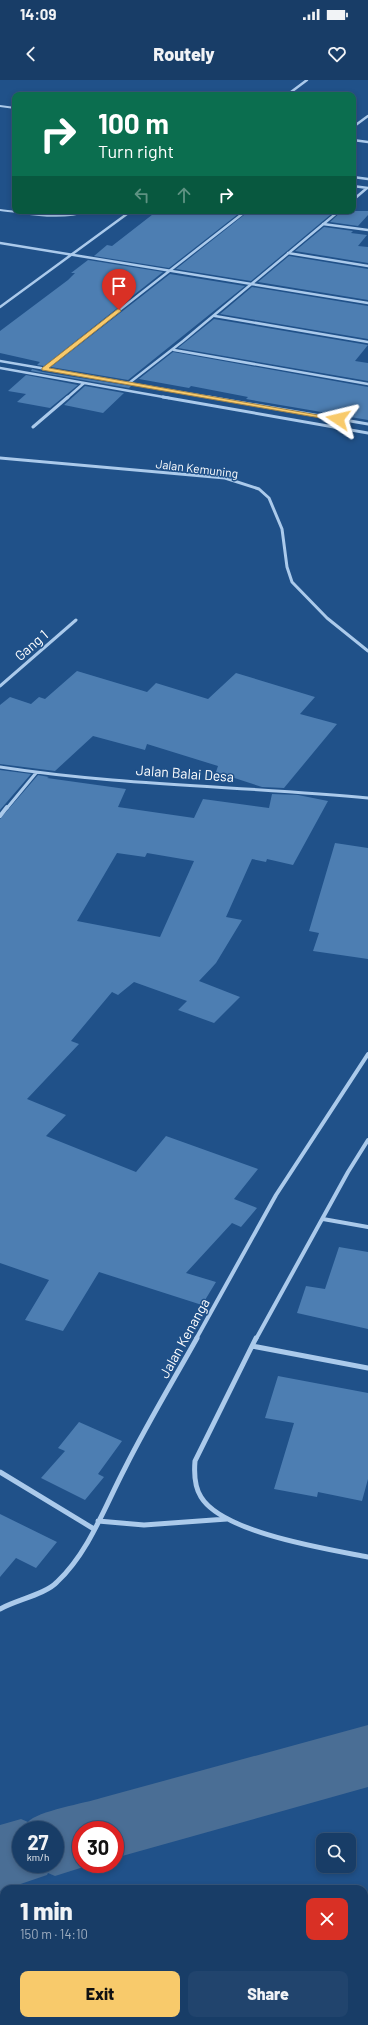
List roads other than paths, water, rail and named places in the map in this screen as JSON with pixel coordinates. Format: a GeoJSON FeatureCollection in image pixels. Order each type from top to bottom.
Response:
{"type":"FeatureCollection","features":[{"type":"Feature","properties":{"kind":"street"},"geometry":{"type":"LineString","coordinates":[[291,92],[307,80]]}},
{"type":"Feature","properties":{"kind":"street"},"geometry":{"type":"LineString","coordinates":[[356,125],[368,116]]}},
{"type":"Feature","properties":{"kind":"street"},"geometry":{"type":"LineString","coordinates":[[356,140],[368,142]]}},
{"type":"Feature","properties":{"kind":"street"},"geometry":{"type":"LineString","coordinates":[[356,177],[368,179]]}},
{"type":"Feature","properties":{"kind":"street"},"geometry":{"type":"LineString","coordinates":[[356,186],[368,188]]}},
{"type":"Feature","properties":{"kind":"street"},"geometry":{"type":"LineString","coordinates":[[356,198],[368,188]]}},
{"type":"Feature","properties":{"kind":"street"},"geometry":{"type":"LineString","coordinates":[[0,307],[127,214]]}},
{"type":"Feature","properties":{"kind":"street"},"geometry":{"type":"LineString","coordinates":[[44,369],[242,214]]}},
{"type":"Feature","properties":{"kind":"street"},"geometry":{"type":"LineString","coordinates":[[130,383],[174,350],[215,316],[250,284],[335,214]]}},
{"type":"Feature","properties":{"kind":"street"},"geometry":{"type":"LineString","coordinates":[[323,224],[368,230]]}},
{"type":"Feature","properties":{"kind":"street"},"geometry":{"type":"LineString","coordinates":[[0,243],[368,303]]}},
{"type":"Feature","properties":{"kind":"street"},"geometry":{"type":"LineString","coordinates":[[288,253],[368,266]]}},
{"type":"Feature","properties":{"kind":"street"},"geometry":{"type":"LineString","coordinates":[[215,316],[368,342]]}},
{"type":"Feature","properties":{"kind":"street"},"geometry":{"type":"LineString","coordinates":[[174,350],[368,384]]}},
{"type":"Feature","properties":{"kind":"street"},"geometry":{"type":"LineString","coordinates":[[0,361],[368,424]]}},
{"type":"Feature","properties":{"kind":"street"},"geometry":{"type":"LineString","coordinates":[[0,368],[368,433]]}},
{"type":"Feature","properties":{"kind":"street"},"geometry":{"type":"LineString","coordinates":[[33,427],[84,383]]}},
{"type":"Feature","properties":{"kind":"street","name":"Jalan Kemuning"},"geometry":{"type":"LineString","coordinates":[[0,458],[225,478],[259,489],[269,498],[282,529],[287,567],[292,582],[327,618],[368,651]]}},
{"type":"Feature","properties":{"kind":"street","name":"Gang 1"},"geometry":{"type":"LineString","coordinates":[[0,686],[76,620]]}},
{"type":"Feature","properties":{"kind":"street","name":"Jalan Balai Desa"},"geometry":{"type":"LineString","coordinates":[[0,767],[36,773],[284,790],[368,798]]}},
{"type":"Feature","properties":{"kind":"street"},"geometry":{"type":"LineString","coordinates":[[0,816],[36,773]]}},
{"type":"Feature","properties":{"kind":"street","name":"Jalan Kenanga"},"geometry":{"type":"LineString","coordinates":[[0,1609],[15,1601],[48,1589],[57,1583],[76,1561],[94,1530],[125,1467],[276,1195],[368,1054]]}},
{"type":"Feature","properties":{"kind":"street"},"geometry":{"type":"LineString","coordinates":[[368,1140],[348,1172],[252,1346],[195,1461],[194,1479],[203,1501],[227,1519],[259,1532],[368,1557]]}},
{"type":"Feature","properties":{"kind":"street"},"geometry":{"type":"LineString","coordinates":[[323,1219],[368,1227]]}},
{"type":"Feature","properties":{"kind":"street"},"geometry":{"type":"LineString","coordinates":[[252,1346],[368,1368]]}},
{"type":"Feature","properties":{"kind":"street"},"geometry":{"type":"LineString","coordinates":[[0,1472],[94,1530]]}},
{"type":"Feature","properties":{"kind":"street"},"geometry":{"type":"LineString","coordinates":[[98,1521],[144,1525],[227,1519]]}},
{"type":"Feature","properties":{"kind":"lane"},"geometry":{"type":"LineString","coordinates":[[0,106],[12,108]]}},
{"type":"Feature","properties":{"kind":"lane"},"geometry":{"type":"LineString","coordinates":[[0,210],[12,211]]}},
{"type":"Feature","properties":{"kind":"lane"},"geometry":{"type":"LineString","coordinates":[[37,214],[65,217],[81,214]]}},
{"type":"Feature","properties":{"kind":"waterway"},"geometry":{"type":"LineString","coordinates":[[124,1824],[368,1756]]}},
{"type":"Feature","properties":{"kind":"waterway"},"geometry":{"type":"LineString","coordinates":[[64,1841],[72,1838]]}},
{"type":"Feature","properties":{"kind":"waterway"},"geometry":{"type":"LineString","coordinates":[[0,1858],[12,1855]]}}]}
